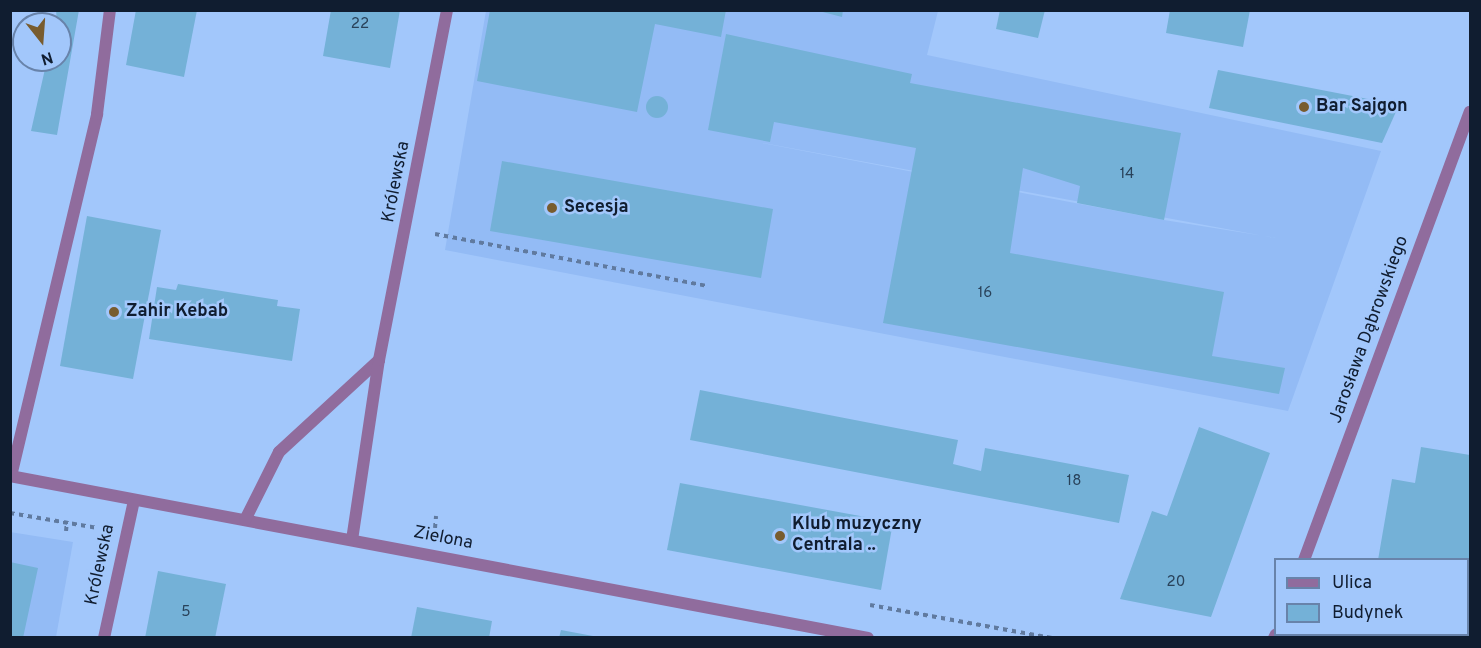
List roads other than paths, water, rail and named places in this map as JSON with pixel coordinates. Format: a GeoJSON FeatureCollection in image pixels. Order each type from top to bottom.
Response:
{"type":"FeatureCollection","features":[{"type":"Feature","properties":{"kind":"street"},"geometry":{"type":"LineString","coordinates":[[11,476],[97,114],[110,10]]}},
{"type":"Feature","properties":{"kind":"street","name":"Królewska"},"geometry":{"type":"LineString","coordinates":[[352,540],[379,360],[407,228],[447,10]]}},
{"type":"Feature","properties":{"kind":"street","name":"Jarosława Dąbrowskiego"},"geometry":{"type":"LineString","coordinates":[[1305,558],[1470,112]]}},
{"type":"Feature","properties":{"kind":"street"},"geometry":{"type":"LineString","coordinates":[[245,520],[279,452],[379,360]]}},
{"type":"Feature","properties":{"kind":"street","name":"Zielona"},"geometry":{"type":"LineString","coordinates":[[11,476],[868,638]]}},
{"type":"Feature","properties":{"kind":"street","name":"Królewska"},"geometry":{"type":"LineString","coordinates":[[104,638],[134,500]]}},
{"type":"Feature","properties":{"kind":"place","name":"Bar Sajgon"},"geometry":{"type":"Point","coordinates":[1304,107]}},
{"type":"Feature","properties":{"kind":"place","name":"Secesja"},"geometry":{"type":"Point","coordinates":[552,208]}},
{"type":"Feature","properties":{"kind":"place","name":"Zahir Kebab"},"geometry":{"type":"Point","coordinates":[114,312]}},
{"type":"Feature","properties":{"kind":"place","name":"Klub muzyczny Centrala .."},"geometry":{"type":"Point","coordinates":[780,536]}}]}
